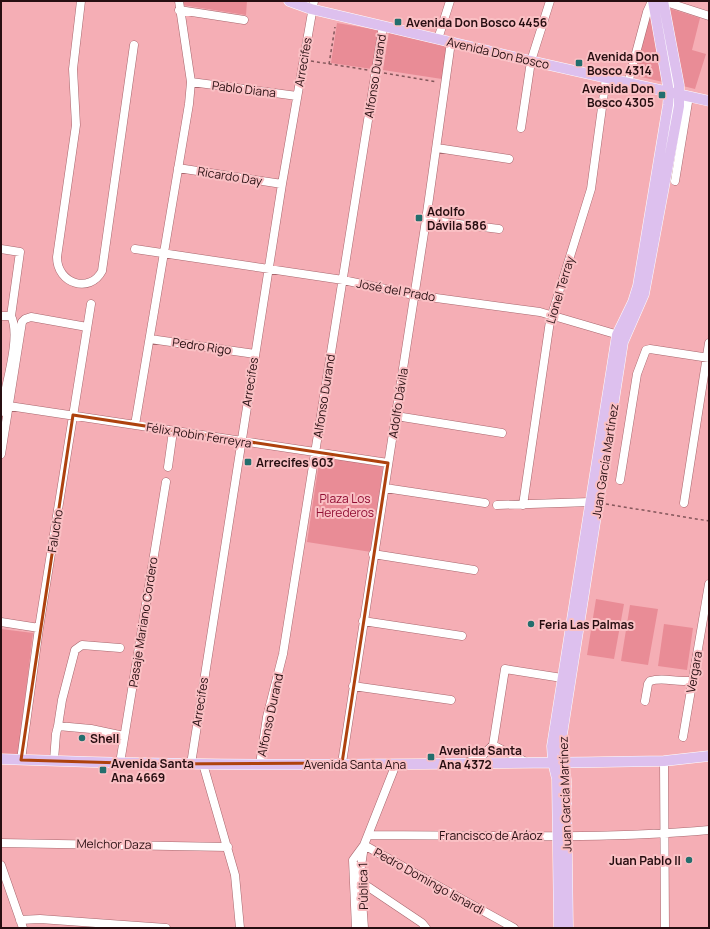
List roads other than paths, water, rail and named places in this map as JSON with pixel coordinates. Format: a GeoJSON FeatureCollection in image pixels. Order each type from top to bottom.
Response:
{"type":"FeatureCollection","features":[{"type":"Feature","properties":{"kind":"main road","name":"Avenida Don Bosco"},"geometry":{"type":"LineString","coordinates":[[289,1],[313,5],[383,26],[709,101]]}},
{"type":"Feature","properties":{"kind":"main road","name":"Juan García Martínez"},"geometry":{"type":"LineString","coordinates":[[568,928],[557,778],[553,762],[552,746],[562,678],[594,502],[621,336],[638,286],[669,92],[653,1]]}},
{"type":"Feature","properties":{"kind":"main road","name":"Juan García Martínez"},"geometry":{"type":"LineString","coordinates":[[621,336],[644,294],[684,95],[663,1]]}},
{"type":"Feature","properties":{"kind":"main road","name":"Juan García Martínez"},"geometry":{"type":"LineString","coordinates":[[559,928],[562,835],[566,780],[561,741],[594,502]]}},
{"type":"Feature","properties":{"kind":"main road","name":"Avenida Santa Ana"},"geometry":{"type":"LineString","coordinates":[[1,759],[191,764],[396,764],[664,761],[709,756]]}},
{"type":"Feature","properties":{"kind":"street"},"geometry":{"type":"LineString","coordinates":[[81,1],[73,69],[76,125],[57,257],[58,269],[68,281],[78,283],[89,282],[95,279],[102,270],[134,45]]}},
{"type":"Feature","properties":{"kind":"street"},"geometry":{"type":"LineString","coordinates":[[135,425],[191,82],[179,10],[179,1]]}},
{"type":"Feature","properties":{"kind":"street"},"geometry":{"type":"LineString","coordinates":[[438,39],[450,1]]}},
{"type":"Feature","properties":{"kind":"street"},"geometry":{"type":"LineString","coordinates":[[521,128],[531,61],[550,1]]}},
{"type":"Feature","properties":{"kind":"street"},"geometry":{"type":"LineString","coordinates":[[628,83],[647,12],[653,1]]}},
{"type":"Feature","properties":{"kind":"street"},"geometry":{"type":"LineString","coordinates":[[663,1],[709,16]]}},
{"type":"Feature","properties":{"kind":"street","name":"Arrecifes"},"geometry":{"type":"LineString","coordinates":[[191,764],[240,442],[313,5]]}},
{"type":"Feature","properties":{"kind":"street"},"geometry":{"type":"LineString","coordinates":[[179,10],[244,20]]}},
{"type":"Feature","properties":{"kind":"street","name":"Alfonso Durand"},"geometry":{"type":"LineString","coordinates":[[260,764],[267,717],[283,654],[383,26]]}},
{"type":"Feature","properties":{"kind":"street","name":"Adolfo Dávila"},"geometry":{"type":"LineString","coordinates":[[342,763],[373,554],[385,488],[437,148],[451,42]]}},
{"type":"Feature","properties":{"kind":"street","name":"Lionel Terray"},"geometry":{"type":"LineString","coordinates":[[523,504],[551,315],[591,189],[606,78]]}},
{"type":"Feature","properties":{"kind":"street","name":"Pablo Diana"},"geometry":{"type":"LineString","coordinates":[[191,82],[297,96]]}},
{"type":"Feature","properties":{"kind":"street"},"geometry":{"type":"LineString","coordinates":[[675,182],[684,95]]}},
{"type":"Feature","properties":{"kind":"street"},"geometry":{"type":"LineString","coordinates":[[437,148],[509,159]]}},
{"type":"Feature","properties":{"kind":"street","name":"Ricardo Day"},"geometry":{"type":"LineString","coordinates":[[178,168],[282,184]]}},
{"type":"Feature","properties":{"kind":"street"},"geometry":{"type":"LineString","coordinates":[[426,220],[499,229]]}},
{"type":"Feature","properties":{"kind":"street","name":"José del Prado"},"geometry":{"type":"LineString","coordinates":[[135,248],[343,280],[414,295],[540,312],[621,336]]}},
{"type":"Feature","properties":{"kind":"street"},"geometry":{"type":"LineString","coordinates":[[1,249],[20,252],[11,316],[15,324],[4,403],[1,454]]}},
{"type":"Feature","properties":{"kind":"street","name":"Falucho"},"geometry":{"type":"LineString","coordinates":[[21,760],[39,628],[87,327],[92,304]]}},
{"type":"Feature","properties":{"kind":"street"},"geometry":{"type":"LineString","coordinates":[[1,316],[11,316]]}},
{"type":"Feature","properties":{"kind":"street"},"geometry":{"type":"LineString","coordinates":[[1,412],[22,322],[25,319],[31,317],[87,327]]}},
{"type":"Feature","properties":{"kind":"street","name":"Pedro Rigo"},"geometry":{"type":"LineString","coordinates":[[150,339],[255,354]]}},
{"type":"Feature","properties":{"kind":"street"},"geometry":{"type":"LineString","coordinates":[[684,503],[708,358],[709,343]]}},
{"type":"Feature","properties":{"kind":"street"},"geometry":{"type":"LineString","coordinates":[[620,480],[637,374],[646,350],[650,348],[708,358]]}},
{"type":"Feature","properties":{"kind":"street","name":"Félix Robin Ferreyra"},"geometry":{"type":"LineString","coordinates":[[4,403],[240,442],[388,463]]}},
{"type":"Feature","properties":{"kind":"street"},"geometry":{"type":"LineString","coordinates":[[396,416],[502,433]]}},
{"type":"Feature","properties":{"kind":"street"},"geometry":{"type":"LineString","coordinates":[[168,467],[174,431]]}},
{"type":"Feature","properties":{"kind":"street","name":"Pasaje Mariano Cordero"},"geometry":{"type":"LineString","coordinates":[[120,763],[166,482]]}},
{"type":"Feature","properties":{"kind":"street"},"geometry":{"type":"LineString","coordinates":[[385,488],[485,503]]}},
{"type":"Feature","properties":{"kind":"street"},"geometry":{"type":"LineString","coordinates":[[497,505],[594,502]]}},
{"type":"Feature","properties":{"kind":"street"},"geometry":{"type":"LineString","coordinates":[[373,554],[474,570]]}},
{"type":"Feature","properties":{"kind":"street","name":"Vergara"},"geometry":{"type":"LineString","coordinates":[[683,738],[709,584]]}},
{"type":"Feature","properties":{"kind":"street"},"geometry":{"type":"LineString","coordinates":[[363,621],[462,636]]}},
{"type":"Feature","properties":{"kind":"street"},"geometry":{"type":"LineString","coordinates":[[1,622],[39,628]]}},
{"type":"Feature","properties":{"kind":"street"},"geometry":{"type":"LineString","coordinates":[[54,760],[56,734],[62,700],[76,650],[82,646],[120,648]]}},
{"type":"Feature","properties":{"kind":"street"},"geometry":{"type":"LineString","coordinates":[[466,763],[482,756],[493,745],[505,669],[562,678]]}},
{"type":"Feature","properties":{"kind":"street"},"geometry":{"type":"LineString","coordinates":[[645,701],[648,684],[650,681],[664,678],[684,682],[693,680]]}},
{"type":"Feature","properties":{"kind":"street"},"geometry":{"type":"LineString","coordinates":[[353,686],[451,700]]}},
{"type":"Feature","properties":{"kind":"street"},"geometry":{"type":"LineString","coordinates":[[58,726],[91,729],[124,736]]}},
{"type":"Feature","properties":{"kind":"street"},"geometry":{"type":"LineString","coordinates":[[493,745],[527,762]]}},
{"type":"Feature","properties":{"kind":"street"},"geometry":{"type":"LineString","coordinates":[[664,761],[665,928]]}},
{"type":"Feature","properties":{"kind":"street"},"geometry":{"type":"LineString","coordinates":[[204,764],[237,881],[240,928]]}},
{"type":"Feature","properties":{"kind":"street"},"geometry":{"type":"LineString","coordinates":[[356,928],[352,865],[353,860],[364,845],[396,764]]}},
{"type":"Feature","properties":{"kind":"street","name":"Francisco de Aráoz"},"geometry":{"type":"LineString","coordinates":[[368,835],[664,834],[709,830]]}},
{"type":"Feature","properties":{"kind":"street","name":"Melchor Daza"},"geometry":{"type":"LineString","coordinates":[[1,843],[228,847]]}},
{"type":"Feature","properties":{"kind":"street","name":"Pública 1"},"geometry":{"type":"LineString","coordinates":[[364,845],[361,882],[364,928]]}},
{"type":"Feature","properties":{"kind":"street","name":"Pedro Domingo Isnardi"},"geometry":{"type":"LineString","coordinates":[[364,845],[514,928]]}},
{"type":"Feature","properties":{"kind":"street"},"geometry":{"type":"LineString","coordinates":[[1,865],[22,924],[40,919],[166,928]]}},
{"type":"Feature","properties":{"kind":"street"},"geometry":{"type":"LineString","coordinates":[[361,882],[422,923],[426,928]]}},
{"type":"Feature","properties":{"kind":"place","name":"Avenida Don Bosco 4456"},"geometry":{"type":"Point","coordinates":[398,22]}},
{"type":"Feature","properties":{"kind":"place","name":"Avenida Don Bosco 4314"},"geometry":{"type":"Point","coordinates":[579,63]}},
{"type":"Feature","properties":{"kind":"place","name":"Avenida Don Bosco 4305"},"geometry":{"type":"Point","coordinates":[662,95]}},
{"type":"Feature","properties":{"kind":"place","name":"Adolfo Dávila 586"},"geometry":{"type":"Point","coordinates":[419,218]}},
{"type":"Feature","properties":{"kind":"place","name":"Arrecifes 603"},"geometry":{"type":"Point","coordinates":[248,462]}},
{"type":"Feature","properties":{"kind":"place","name":"Feria Las Palmas"},"geometry":{"type":"Point","coordinates":[531,624]}},
{"type":"Feature","properties":{"kind":"place","name":"Shell"},"geometry":{"type":"Point","coordinates":[82,738]}},
{"type":"Feature","properties":{"kind":"place","name":"Avenida Santa Ana 4372"},"geometry":{"type":"Point","coordinates":[431,757]}},
{"type":"Feature","properties":{"kind":"place","name":"Avenida Santa Ana 4669"},"geometry":{"type":"Point","coordinates":[103,770]}},
{"type":"Feature","properties":{"kind":"place","name":"Juan Pablo II"},"geometry":{"type":"Point","coordinates":[689,860]}},
{"type":"Feature","properties":{"kind":"park label","name":"Plaza Los Herederos"},"geometry":{"type":"Point","coordinates":[345,505]}}]}
